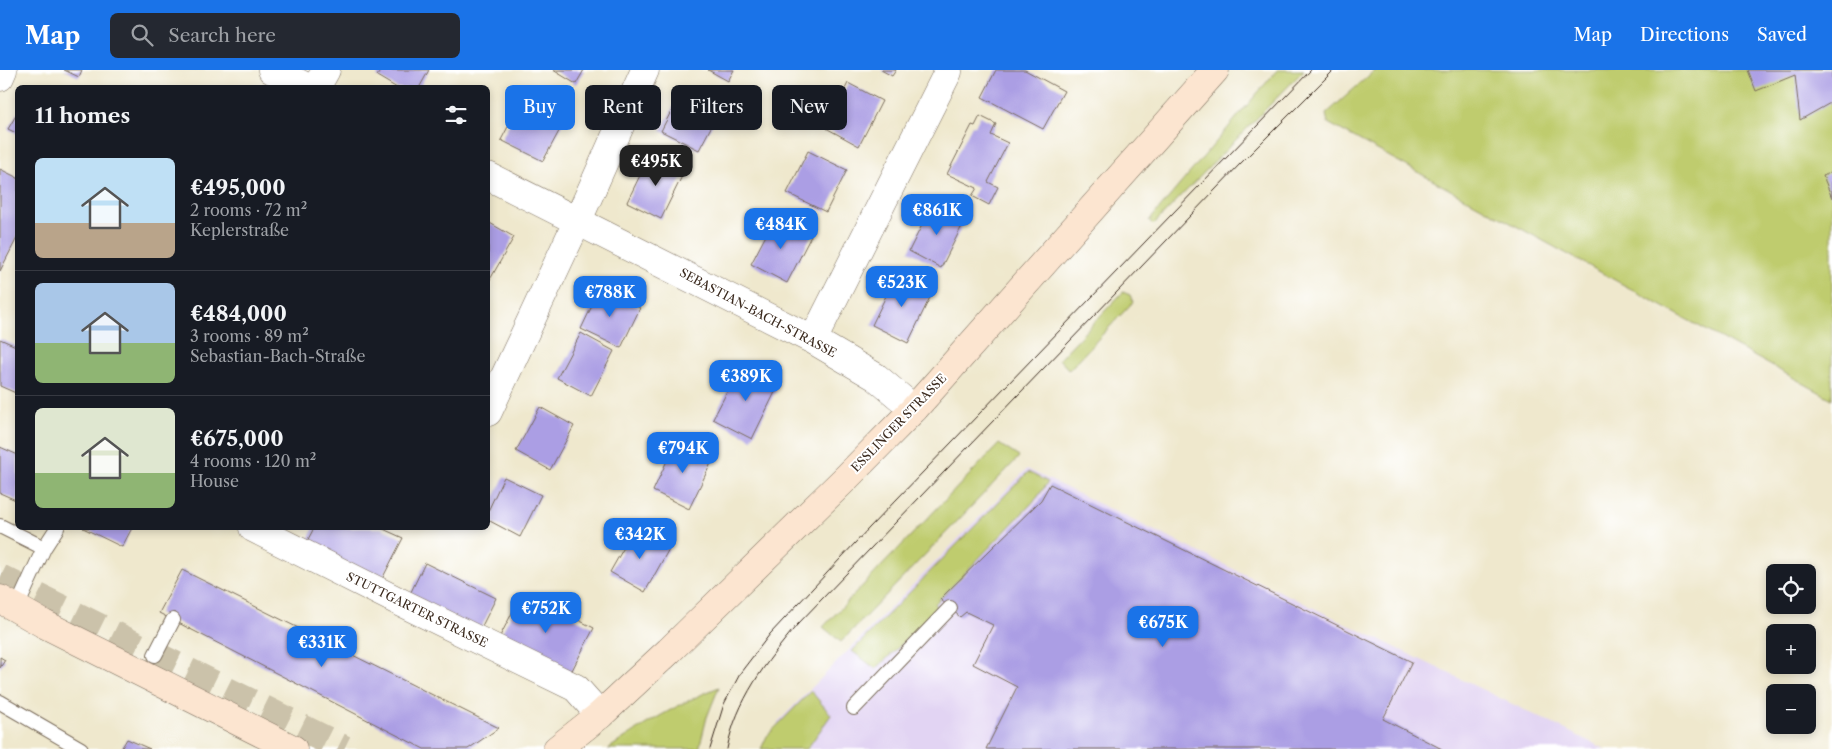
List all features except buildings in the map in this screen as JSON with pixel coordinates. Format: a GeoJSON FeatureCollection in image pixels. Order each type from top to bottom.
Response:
{"type":"FeatureCollection","features":[{"type":"Feature","properties":{"kind":"main road","name":"ESSLINGER STRASSE"},"geometry":{"type":"LineString","coordinates":[[557,749],[600,715],[845,480],[914,409],[1215,70]]}},
{"type":"Feature","properties":{"kind":"main road"},"geometry":{"type":"LineString","coordinates":[[9,603],[44,624],[283,747]]}},
{"type":"Feature","properties":{"kind":"street"},"geometry":{"type":"LineString","coordinates":[[0,76],[3,70]]}},
{"type":"Feature","properties":{"kind":"street"},"geometry":{"type":"LineString","coordinates":[[272,70],[303,85]]}},
{"type":"Feature","properties":{"kind":"street"},"geometry":{"type":"LineString","coordinates":[[318,85],[326,70]]}},
{"type":"Feature","properties":{"kind":"street"},"geometry":{"type":"LineString","coordinates":[[490,408],[578,220],[645,70]]}},
{"type":"Feature","properties":{"kind":"street"},"geometry":{"type":"LineString","coordinates":[[813,340],[948,72]]}},
{"type":"Feature","properties":{"kind":"street","name":"SEBASTIAN-BACH-STRASSE"},"geometry":{"type":"LineString","coordinates":[[490,177],[813,340],[876,377],[914,409]]}},
{"type":"Feature","properties":{"kind":"street","name":"STUTTGARTER STRASSE"},"geometry":{"type":"LineString","coordinates":[[258,530],[576,688],[600,715]]}},
{"type":"Feature","properties":{"kind":"lane"},"geometry":{"type":"LineString","coordinates":[[0,526],[44,548]]}},
{"type":"Feature","properties":{"kind":"lane"},"geometry":{"type":"LineString","coordinates":[[9,603],[56,530]]}},
{"type":"Feature","properties":{"kind":"lane"},"geometry":{"type":"LineString","coordinates":[[854,708],[950,608]]}},
{"type":"Feature","properties":{"kind":"lane"},"geometry":{"type":"LineString","coordinates":[[155,655],[174,620]]}},
{"type":"Feature","properties":{"kind":"lane"},"geometry":{"type":"LineString","coordinates":[[0,702],[81,749]]}},
{"type":"Feature","properties":{"kind":"shaded area"},"geometry":{"type":"Polygon","coordinates":[[[1027,469],[1605,749],[764,749],[779,721],[1027,469]]]}},
{"type":"Feature","properties":{"kind":"green space"},"geometry":{"type":"Polygon","coordinates":[[[1277,70],[1304,70],[1153,225],[1149,221],[1277,70]]]}},
{"type":"Feature","properties":{"kind":"green space"},"geometry":{"type":"Polygon","coordinates":[[[1375,70],[1832,70],[1832,399],[1328,123],[1326,114],[1375,70]]]}},
{"type":"Feature","properties":{"kind":"green space"},"geometry":{"type":"Polygon","coordinates":[[[1123,292],[1130,295],[1133,302],[1069,370],[1059,359],[1123,292]]]}},
{"type":"Feature","properties":{"kind":"green space"},"geometry":{"type":"Polygon","coordinates":[[[999,444],[1019,457],[841,642],[823,627],[999,444]]]}},
{"type":"Feature","properties":{"kind":"green space"},"geometry":{"type":"Polygon","coordinates":[[[1028,472],[1048,482],[1037,498],[935,604],[937,610],[876,669],[852,651],[1028,472]]]}},
{"type":"Feature","properties":{"kind":"green space"},"geometry":{"type":"Polygon","coordinates":[[[719,687],[707,717],[699,749],[608,749],[662,715],[719,687]]]}},
{"type":"Feature","properties":{"kind":"green space"},"geometry":{"type":"Polygon","coordinates":[[[811,691],[831,715],[807,749],[761,749],[767,736],[811,691]]]}},
{"type":"Feature","properties":{"kind":"tunnel"},"geometry":{"type":"LineString","coordinates":[[0,578],[344,749]]}},
{"type":"Feature","properties":{"kind":"tram line"},"geometry":{"type":"LineString","coordinates":[[710,749],[724,704],[741,672],[770,634],[869,528],[1311,70]]}},
{"type":"Feature","properties":{"kind":"tram line"},"geometry":{"type":"LineString","coordinates":[[727,749],[731,731],[745,698],[774,653],[797,625],[1240,164],[1334,70]]}}]}
